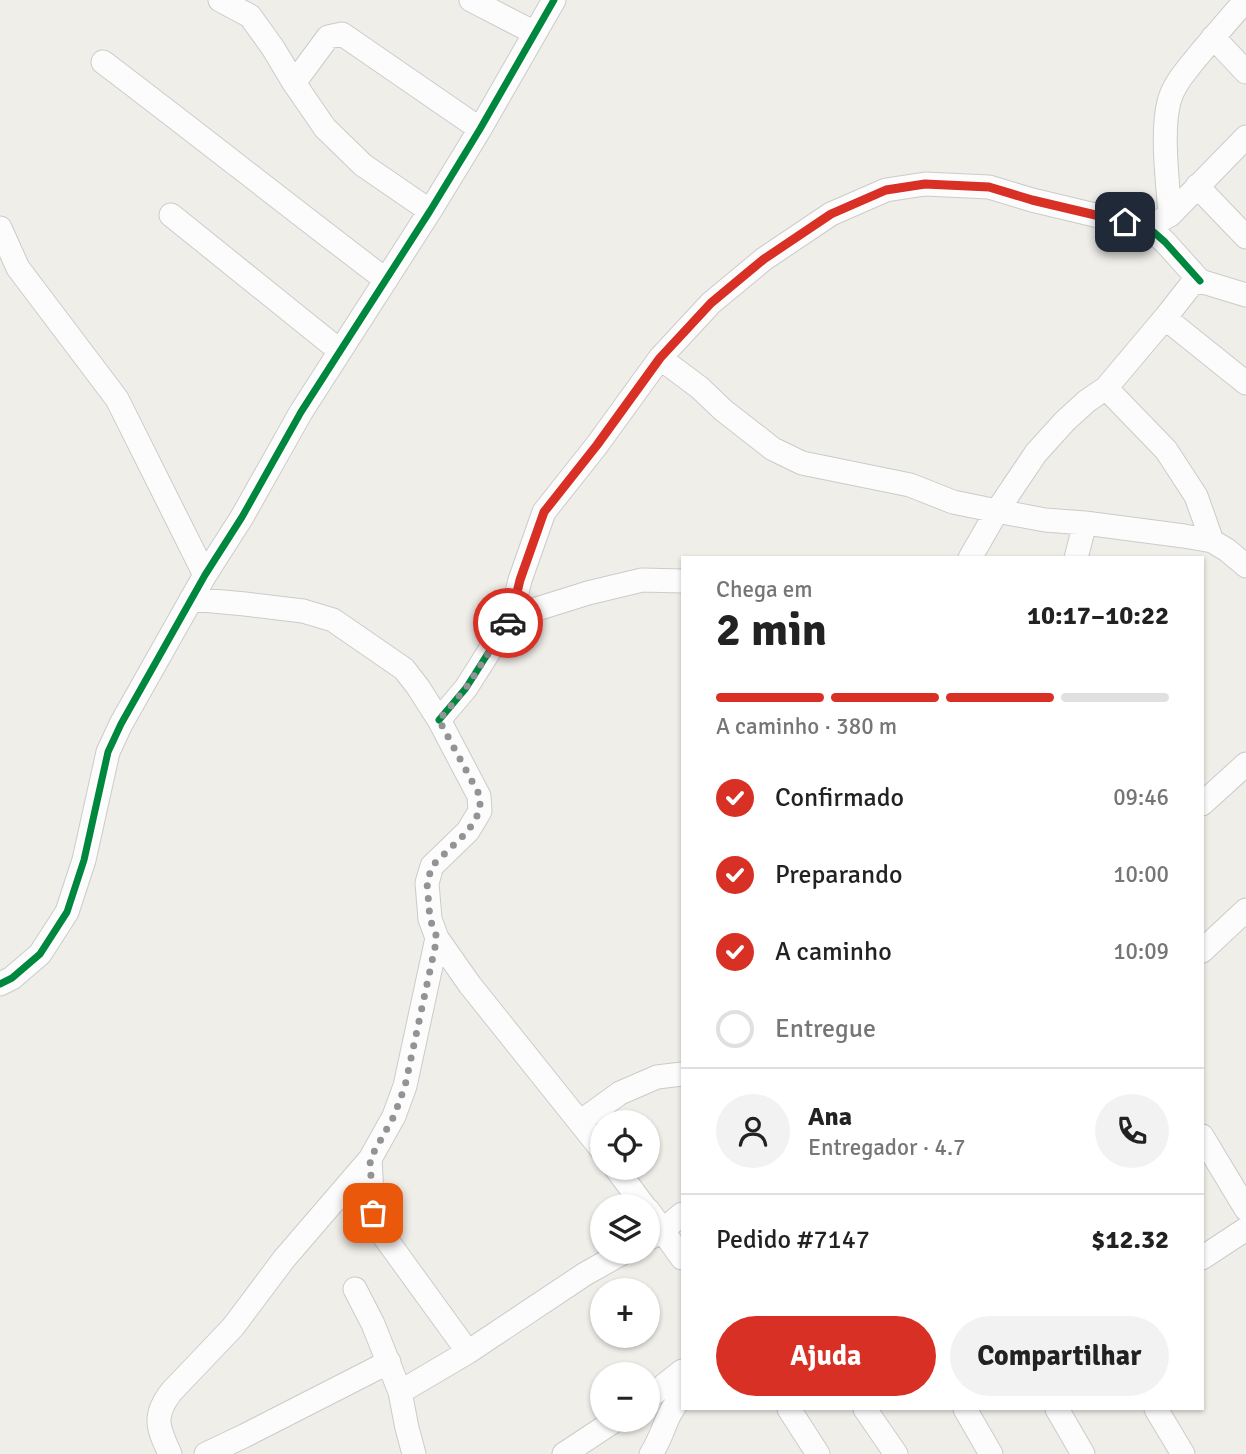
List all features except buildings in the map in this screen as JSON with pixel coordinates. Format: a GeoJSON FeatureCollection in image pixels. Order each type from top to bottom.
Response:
{"type":"FeatureCollection","features":[{"type":"Feature","properties":{"kind":"street"},"geometry":{"type":"LineString","coordinates":[[220,0],[250,16],[274,48],[325,128],[363,166],[430,211]]}},
{"type":"Feature","properties":{"kind":"street"},"geometry":{"type":"LineString","coordinates":[[471,0],[536,33]]}},
{"type":"Feature","properties":{"kind":"street"},"geometry":{"type":"LineString","coordinates":[[0,984],[12,978],[40,954],[68,912],[84,860],[108,752],[121,724],[301,412],[430,211],[554,0]]}},
{"type":"Feature","properties":{"kind":"street"},"geometry":{"type":"LineString","coordinates":[[1170,215],[1166,140],[1169,100],[1178,82],[1245,0]]}},
{"type":"Feature","properties":{"kind":"street"},"geometry":{"type":"LineString","coordinates":[[294,83],[328,37],[342,34],[480,129]]}},
{"type":"Feature","properties":{"kind":"street"},"geometry":{"type":"LineString","coordinates":[[1213,37],[1246,72]]}},
{"type":"Feature","properties":{"kind":"street"},"geometry":{"type":"LineString","coordinates":[[103,62],[386,280]]}},
{"type":"Feature","properties":{"kind":"street"},"geometry":{"type":"LineString","coordinates":[[1149,228],[1170,215],[1246,137]]}},
{"type":"Feature","properties":{"kind":"street"},"geometry":{"type":"LineString","coordinates":[[439,720],[466,688],[511,617],[520,580],[544,512],[660,358],[711,303],[764,259],[831,214],[886,190],[925,184],[989,187],[1149,228],[1200,281],[1246,295]]}},
{"type":"Feature","properties":{"kind":"street"},"geometry":{"type":"LineString","coordinates":[[1197,186],[1246,237]]}},
{"type":"Feature","properties":{"kind":"street"},"geometry":{"type":"LineString","coordinates":[[171,215],[340,351]]}},
{"type":"Feature","properties":{"kind":"street"},"geometry":{"type":"LineString","coordinates":[[0,228],[18,268],[117,400],[205,575]]}},
{"type":"Feature","properties":{"kind":"street"},"geometry":{"type":"LineString","coordinates":[[971,556],[996,511],[1050,437],[1072,414],[1106,388],[1191,285],[1200,281]]}},
{"type":"Feature","properties":{"kind":"street"},"geometry":{"type":"LineString","coordinates":[[1165,318],[1246,383]]}},
{"type":"Feature","properties":{"kind":"street"},"geometry":{"type":"LineString","coordinates":[[660,358],[773,449],[802,463],[910,485],[953,502],[996,511],[1045,520],[1212,541],[1246,566]]}},
{"type":"Feature","properties":{"kind":"street"},"geometry":{"type":"LineString","coordinates":[[1106,388],[1166,450],[1196,496],[1212,541]]}},
{"type":"Feature","properties":{"kind":"street"},"geometry":{"type":"LineString","coordinates":[[1077,556],[1085,523]]}},
{"type":"Feature","properties":{"kind":"street"},"geometry":{"type":"LineString","coordinates":[[511,617],[588,593],[642,580],[681,581]]}},
{"type":"Feature","properties":{"kind":"street"},"geometry":{"type":"LineString","coordinates":[[191,600],[303,611],[333,621],[404,669],[418,687],[480,796],[480,811],[468,831],[432,866],[427,883],[430,919],[437,938],[590,1135]]}},
{"type":"Feature","properties":{"kind":"street"},"geometry":{"type":"LineString","coordinates":[[1207,790],[1246,764]]}},
{"type":"Feature","properties":{"kind":"street"},"geometry":{"type":"LineString","coordinates":[[1204,949],[1246,910]]}},
{"type":"Feature","properties":{"kind":"street"},"geometry":{"type":"LineString","coordinates":[[170,1454],[160,1433],[159,1416],[164,1402],[239,1319],[271,1274],[370,1159],[394,1116],[405,1086],[437,938]]}},
{"type":"Feature","properties":{"kind":"street"},"geometry":{"type":"LineString","coordinates":[[580,1122],[620,1093],[657,1077],[681,1074]]}},
{"type":"Feature","properties":{"kind":"street"},"geometry":{"type":"LineString","coordinates":[[1204,1139],[1246,1209]]}},
{"type":"Feature","properties":{"kind":"street"},"geometry":{"type":"LineString","coordinates":[[370,1159],[373,1213],[380,1232],[468,1352]]}},
{"type":"Feature","properties":{"kind":"street"},"geometry":{"type":"LineString","coordinates":[[625,1180],[635,1194]]}},
{"type":"Feature","properties":{"kind":"street"},"geometry":{"type":"LineString","coordinates":[[660,1230],[681,1215]]}},
{"type":"Feature","properties":{"kind":"street"},"geometry":{"type":"LineString","coordinates":[[1204,1257],[1246,1229]]}},
{"type":"Feature","properties":{"kind":"street"},"geometry":{"type":"LineString","coordinates":[[660,1238],[681,1257]]}},
{"type":"Feature","properties":{"kind":"street"},"geometry":{"type":"LineString","coordinates":[[400,1392],[468,1352],[603,1264]]}},
{"type":"Feature","properties":{"kind":"street"},"geometry":{"type":"LineString","coordinates":[[355,1289],[373,1324],[400,1392],[414,1454]]}},
{"type":"Feature","properties":{"kind":"street"},"geometry":{"type":"LineString","coordinates":[[206,1454],[389,1362]]}},
{"type":"Feature","properties":{"kind":"street"},"geometry":{"type":"LineString","coordinates":[[660,1388],[681,1372]]}},
{"type":"Feature","properties":{"kind":"street"},"geometry":{"type":"LineString","coordinates":[[651,1454],[673,1407],[681,1398]]}},
{"type":"Feature","properties":{"kind":"street"},"geometry":{"type":"LineString","coordinates":[[790,1410],[818,1454]]}},
{"type":"Feature","properties":{"kind":"street"},"geometry":{"type":"LineString","coordinates":[[866,1410],[896,1454]]}},
{"type":"Feature","properties":{"kind":"street"},"geometry":{"type":"LineString","coordinates":[[966,1410],[991,1454]]}},
{"type":"Feature","properties":{"kind":"street"},"geometry":{"type":"LineString","coordinates":[[1059,1410],[1083,1454]]}},
{"type":"Feature","properties":{"kind":"street"},"geometry":{"type":"LineString","coordinates":[[1157,1410],[1183,1454]]}},
{"type":"Feature","properties":{"kind":"street"},"geometry":{"type":"LineString","coordinates":[[564,1454],[597,1432]]}},
{"type":"Feature","properties":{"kind":"cycle path"},"geometry":{"type":"LineString","coordinates":[[0,984],[12,978],[40,954],[67,912],[84,860],[108,752],[121,724],[301,412],[430,211],[554,0]]}},
{"type":"Feature","properties":{"kind":"cycle path"},"geometry":{"type":"LineString","coordinates":[[439,720],[466,688],[511,617],[520,580],[544,512],[660,358],[711,303],[764,259],[831,214],[886,190],[925,184],[989,187],[1149,228],[1200,281]]}},
{"type":"Feature","properties":{"kind":"way so far"},"geometry":{"type":"LineString","coordinates":[[373,1213],[370,1159],[394,1116],[405,1086],[437,938],[430,919],[427,883],[432,866],[468,831],[480,811],[480,796],[439,720],[466,688],[508,623]]}},
{"type":"Feature","properties":{"kind":"route"},"geometry":{"type":"LineString","coordinates":[[508,623],[524,566],[544,512],[660,358],[711,303],[764,259],[831,214],[886,190],[925,184],[989,187],[1125,222]]}}]}
